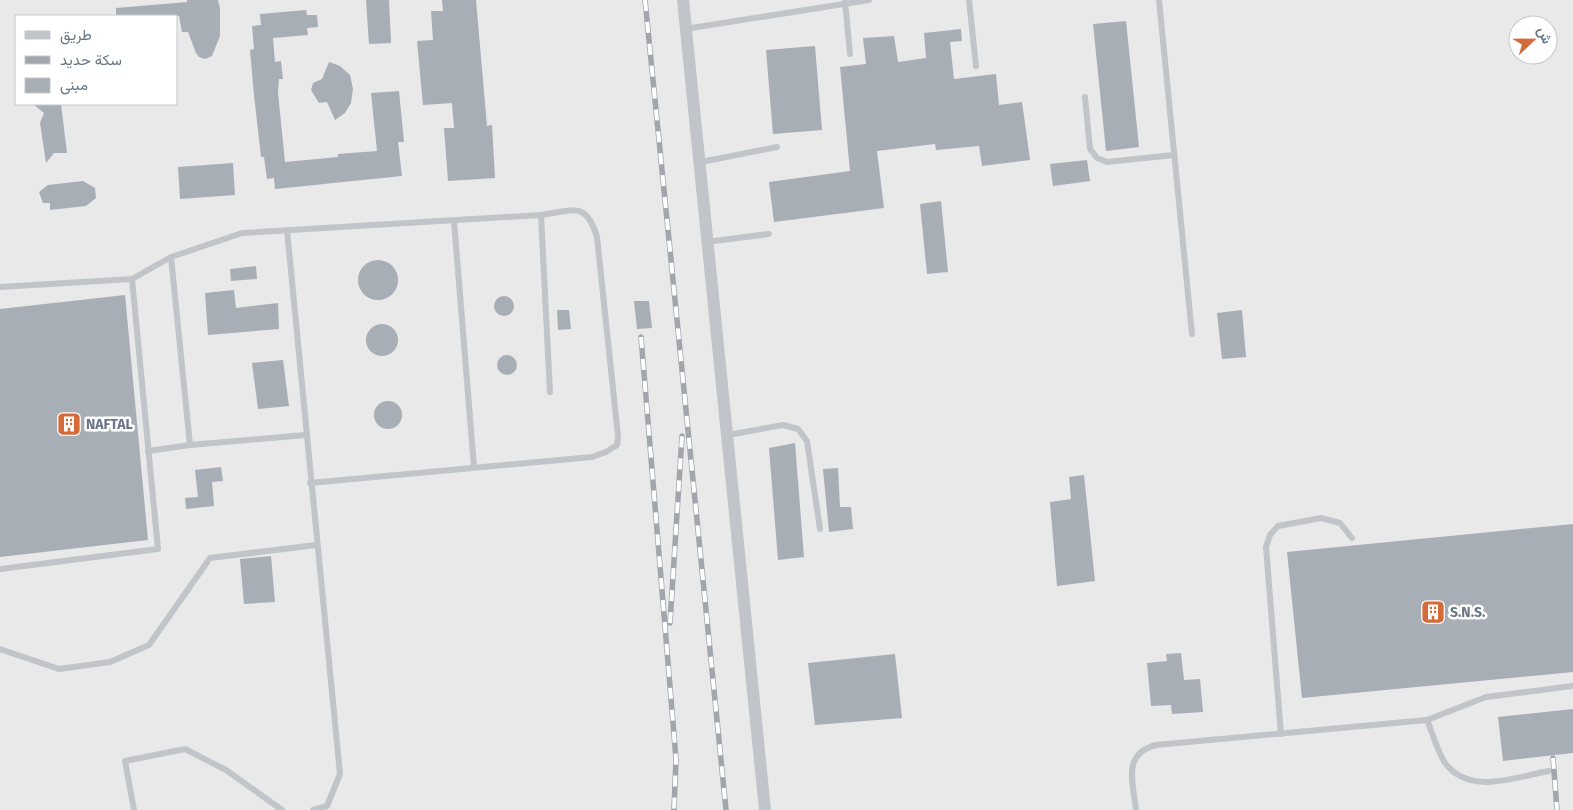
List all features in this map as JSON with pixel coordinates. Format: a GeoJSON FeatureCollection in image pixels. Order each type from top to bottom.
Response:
{"type":"FeatureCollection","features":[{"type":"Feature","properties":{"kind":"street"},"geometry":{"type":"LineString","coordinates":[[683,0],[701,162],[706,242],[728,435],[765,810]]}},
{"type":"Feature","properties":{"kind":"lane"},"geometry":{"type":"LineString","coordinates":[[685,29],[845,2],[869,0]]}},
{"type":"Feature","properties":{"kind":"lane"},"geometry":{"type":"LineString","coordinates":[[969,0],[976,66]]}},
{"type":"Feature","properties":{"kind":"lane"},"geometry":{"type":"LineString","coordinates":[[1159,0],[1192,334]]}},
{"type":"Feature","properties":{"kind":"lane"},"geometry":{"type":"LineString","coordinates":[[845,2],[850,54]]}},
{"type":"Feature","properties":{"kind":"lane"},"geometry":{"type":"LineString","coordinates":[[1085,97],[1090,149],[1097,158],[1107,162],[1174,155]]}},
{"type":"Feature","properties":{"kind":"lane"},"geometry":{"type":"LineString","coordinates":[[701,162],[777,147]]}},
{"type":"Feature","properties":{"kind":"lane"},"geometry":{"type":"LineString","coordinates":[[0,287],[132,279],[171,257],[242,233],[454,221],[541,215],[577,210],[587,213],[592,221],[599,256],[618,436],[617,445],[606,452],[592,457],[474,466],[310,483]]}},
{"type":"Feature","properties":{"kind":"lane"},"geometry":{"type":"LineString","coordinates":[[541,215],[550,392]]}},
{"type":"Feature","properties":{"kind":"lane"},"geometry":{"type":"LineString","coordinates":[[454,221],[474,466]]}},
{"type":"Feature","properties":{"kind":"lane"},"geometry":{"type":"LineString","coordinates":[[287,230],[316,545],[340,774],[326,806],[312,810]]}},
{"type":"Feature","properties":{"kind":"lane"},"geometry":{"type":"LineString","coordinates":[[706,242],[769,234]]}},
{"type":"Feature","properties":{"kind":"lane"},"geometry":{"type":"LineString","coordinates":[[171,257],[190,445]]}},
{"type":"Feature","properties":{"kind":"lane"},"geometry":{"type":"LineString","coordinates":[[0,569],[158,549],[132,279]]}},
{"type":"Feature","properties":{"kind":"lane"},"geometry":{"type":"LineString","coordinates":[[728,435],[783,425],[798,429],[807,441],[820,528]]}},
{"type":"Feature","properties":{"kind":"lane"},"geometry":{"type":"LineString","coordinates":[[148,451],[190,445],[306,435]]}},
{"type":"Feature","properties":{"kind":"lane"},"geometry":{"type":"LineString","coordinates":[[1281,734],[1266,547],[1270,535],[1278,526],[1321,518],[1340,523],[1352,538]]}},
{"type":"Feature","properties":{"kind":"lane"},"geometry":{"type":"LineString","coordinates":[[0,649],[59,669],[110,662],[150,645],[210,558],[316,545]]}},
{"type":"Feature","properties":{"kind":"lane"},"geometry":{"type":"LineString","coordinates":[[1136,810],[1134,760],[1142,749],[1156,745],[1427,720],[1486,697],[1573,686]]}},
{"type":"Feature","properties":{"kind":"lane"},"geometry":{"type":"LineString","coordinates":[[1427,720],[1445,762],[1462,778],[1480,783],[1549,771]]}},
{"type":"Feature","properties":{"kind":"lane"},"geometry":{"type":"LineString","coordinates":[[134,810],[124,761],[185,749],[226,770],[282,810]]}},
{"type":"Feature","properties":{"kind":"shaded area"},"geometry":{"type":"Polygon","coordinates":[[[0,0],[1573,0],[1573,810],[0,810],[0,0]]]}},
{"type":"Feature","properties":{"kind":"building"},"geometry":{"type":"Polygon","coordinates":[[[187,0],[218,0],[220,8],[220,36],[212,56],[205,59],[199,57],[196,53],[188,32],[182,32],[178,15],[116,15],[116,8],[187,2],[187,0]]]}},
{"type":"Feature","properties":{"kind":"building"},"geometry":{"type":"Polygon","coordinates":[[[366,0],[389,0],[391,43],[369,44],[366,0]]]}},
{"type":"Feature","properties":{"kind":"building"},"geometry":{"type":"Polygon","coordinates":[[[442,0],[476,0],[487,126],[492,125],[495,178],[448,181],[444,128],[454,128],[452,103],[423,105],[417,41],[433,40],[431,11],[443,11],[442,0]]]}},
{"type":"Feature","properties":{"kind":"building"},"geometry":{"type":"Polygon","coordinates":[[[306,10],[307,15],[317,15],[318,27],[307,28],[308,35],[273,38],[275,62],[281,61],[283,79],[279,79],[278,93],[285,162],[338,157],[338,154],[377,151],[371,93],[399,91],[404,142],[398,142],[402,176],[275,189],[274,178],[267,179],[264,157],[261,157],[254,95],[250,50],[254,49],[252,26],[261,25],[260,14],[306,10]]]}},
{"type":"Feature","properties":{"kind":"building"},"geometry":{"type":"Polygon","coordinates":[[[1126,21],[1139,147],[1106,151],[1093,24],[1126,21]]]}},
{"type":"Feature","properties":{"kind":"building"},"geometry":{"type":"Polygon","coordinates":[[[961,29],[962,41],[950,42],[954,79],[996,74],[999,105],[1022,102],[1030,160],[982,166],[979,146],[936,150],[935,144],[877,151],[884,208],[774,222],[769,182],[850,171],[840,67],[866,64],[863,38],[894,36],[898,62],[926,58],[924,33],[961,29]]]}},
{"type":"Feature","properties":{"kind":"building"},"geometry":{"type":"Polygon","coordinates":[[[815,46],[822,130],[773,134],[766,50],[815,46]]]}},
{"type":"Feature","properties":{"kind":"building"},"geometry":{"type":"Polygon","coordinates":[[[329,62],[340,66],[350,75],[353,89],[351,103],[345,113],[335,120],[327,102],[319,103],[311,90],[313,83],[322,79],[329,62]]]}},
{"type":"Feature","properties":{"kind":"building"},"geometry":{"type":"Polygon","coordinates":[[[34,105],[61,105],[67,153],[54,153],[46,163],[40,123],[44,113],[34,105]]]}},
{"type":"Feature","properties":{"kind":"building"},"geometry":{"type":"Polygon","coordinates":[[[1087,160],[1090,181],[1053,186],[1050,164],[1087,160]]]}},
{"type":"Feature","properties":{"kind":"building"},"geometry":{"type":"Polygon","coordinates":[[[233,163],[235,195],[180,199],[178,167],[233,163]]]}},
{"type":"Feature","properties":{"kind":"building"},"geometry":{"type":"Polygon","coordinates":[[[83,181],[95,188],[96,198],[86,206],[50,210],[50,203],[43,203],[39,192],[48,185],[83,181]]]}},
{"type":"Feature","properties":{"kind":"building"},"geometry":{"type":"Polygon","coordinates":[[[941,201],[948,272],[927,274],[920,204],[941,201]]]}},
{"type":"Feature","properties":{"kind":"building"},"geometry":{"type":"Polygon","coordinates":[[[378,260],[392,266],[398,280],[392,294],[378,300],[364,294],[358,280],[364,266],[378,260]]]}},
{"type":"Feature","properties":{"kind":"building"},"geometry":{"type":"Polygon","coordinates":[[[256,266],[257,279],[231,281],[230,269],[256,266]]]}},
{"type":"Feature","properties":{"kind":"building"},"geometry":{"type":"Polygon","coordinates":[[[234,290],[236,308],[278,303],[279,329],[208,335],[205,293],[234,290]]]}},
{"type":"Feature","properties":{"kind":"building","name":"NAFTAL"},"geometry":{"type":"Polygon","coordinates":[[[125,295],[148,540],[0,557],[0,309],[125,295]]]}},
{"type":"Feature","properties":{"kind":"building"},"geometry":{"type":"Polygon","coordinates":[[[504,296],[511,299],[514,306],[511,313],[504,316],[497,313],[494,306],[497,299],[504,296]]]}},
{"type":"Feature","properties":{"kind":"building"},"geometry":{"type":"Polygon","coordinates":[[[634,301],[649,301],[652,328],[637,329],[634,301]]]}},
{"type":"Feature","properties":{"kind":"building"},"geometry":{"type":"Polygon","coordinates":[[[557,310],[569,310],[571,329],[558,330],[557,310]]]}},
{"type":"Feature","properties":{"kind":"building"},"geometry":{"type":"Polygon","coordinates":[[[1242,310],[1246,357],[1222,359],[1217,313],[1242,310]]]}},
{"type":"Feature","properties":{"kind":"building"},"geometry":{"type":"Polygon","coordinates":[[[382,324],[393,329],[398,340],[393,351],[382,356],[371,351],[366,340],[371,329],[382,324]]]}},
{"type":"Feature","properties":{"kind":"building"},"geometry":{"type":"Polygon","coordinates":[[[507,355],[514,358],[517,365],[514,372],[507,375],[500,372],[497,365],[500,358],[507,355]]]}},
{"type":"Feature","properties":{"kind":"building"},"geometry":{"type":"Polygon","coordinates":[[[283,360],[289,406],[258,409],[252,363],[283,360]]]}},
{"type":"Feature","properties":{"kind":"building"},"geometry":{"type":"Polygon","coordinates":[[[388,401],[398,405],[402,415],[398,425],[388,429],[378,425],[374,415],[378,405],[388,401]]]}},
{"type":"Feature","properties":{"kind":"building"},"geometry":{"type":"Polygon","coordinates":[[[795,443],[804,557],[778,560],[769,448],[795,443]]]}},
{"type":"Feature","properties":{"kind":"building"},"geometry":{"type":"Polygon","coordinates":[[[221,467],[223,481],[212,482],[214,506],[186,509],[185,498],[198,497],[195,470],[221,467]]]}},
{"type":"Feature","properties":{"kind":"building"},"geometry":{"type":"Polygon","coordinates":[[[838,468],[840,507],[851,507],[853,529],[829,532],[823,469],[838,468]]]}},
{"type":"Feature","properties":{"kind":"building"},"geometry":{"type":"Polygon","coordinates":[[[1084,475],[1095,581],[1057,586],[1050,502],[1071,499],[1069,477],[1084,475]]]}},
{"type":"Feature","properties":{"kind":"building","name":"S.N.S."},"geometry":{"type":"Polygon","coordinates":[[[1573,524],[1573,672],[1302,698],[1287,552],[1573,524]]]}},
{"type":"Feature","properties":{"kind":"building"},"geometry":{"type":"Polygon","coordinates":[[[271,556],[275,602],[244,604],[240,559],[271,556]]]}},
{"type":"Feature","properties":{"kind":"building"},"geometry":{"type":"Polygon","coordinates":[[[1181,653],[1184,680],[1200,679],[1203,712],[1172,714],[1171,705],[1151,706],[1147,663],[1167,661],[1166,654],[1181,653]]]}},
{"type":"Feature","properties":{"kind":"building"},"geometry":{"type":"Polygon","coordinates":[[[895,654],[902,718],[815,725],[808,663],[895,654]]]}},
{"type":"Feature","properties":{"kind":"building"},"geometry":{"type":"Polygon","coordinates":[[[1573,709],[1573,753],[1503,761],[1498,717],[1573,709]]]}},
{"type":"Feature","properties":{"kind":"railway"},"geometry":{"type":"LineString","coordinates":[[645,0],[726,810]]}},
{"type":"Feature","properties":{"kind":"railway"},"geometry":{"type":"LineString","coordinates":[[641,337],[676,759],[674,810]]}},
{"type":"Feature","properties":{"kind":"railway"},"geometry":{"type":"LineString","coordinates":[[670,623],[682,436]]}},
{"type":"Feature","properties":{"kind":"railway"},"geometry":{"type":"LineString","coordinates":[[1553,758],[1557,810]]}},
{"type":"Feature","properties":{"kind":"place","name":"NAFTAL"},"geometry":{"type":"Point","coordinates":[69,424]}},
{"type":"Feature","properties":{"kind":"place","name":"S.N.S."},"geometry":{"type":"Point","coordinates":[1433,612]}}]}
